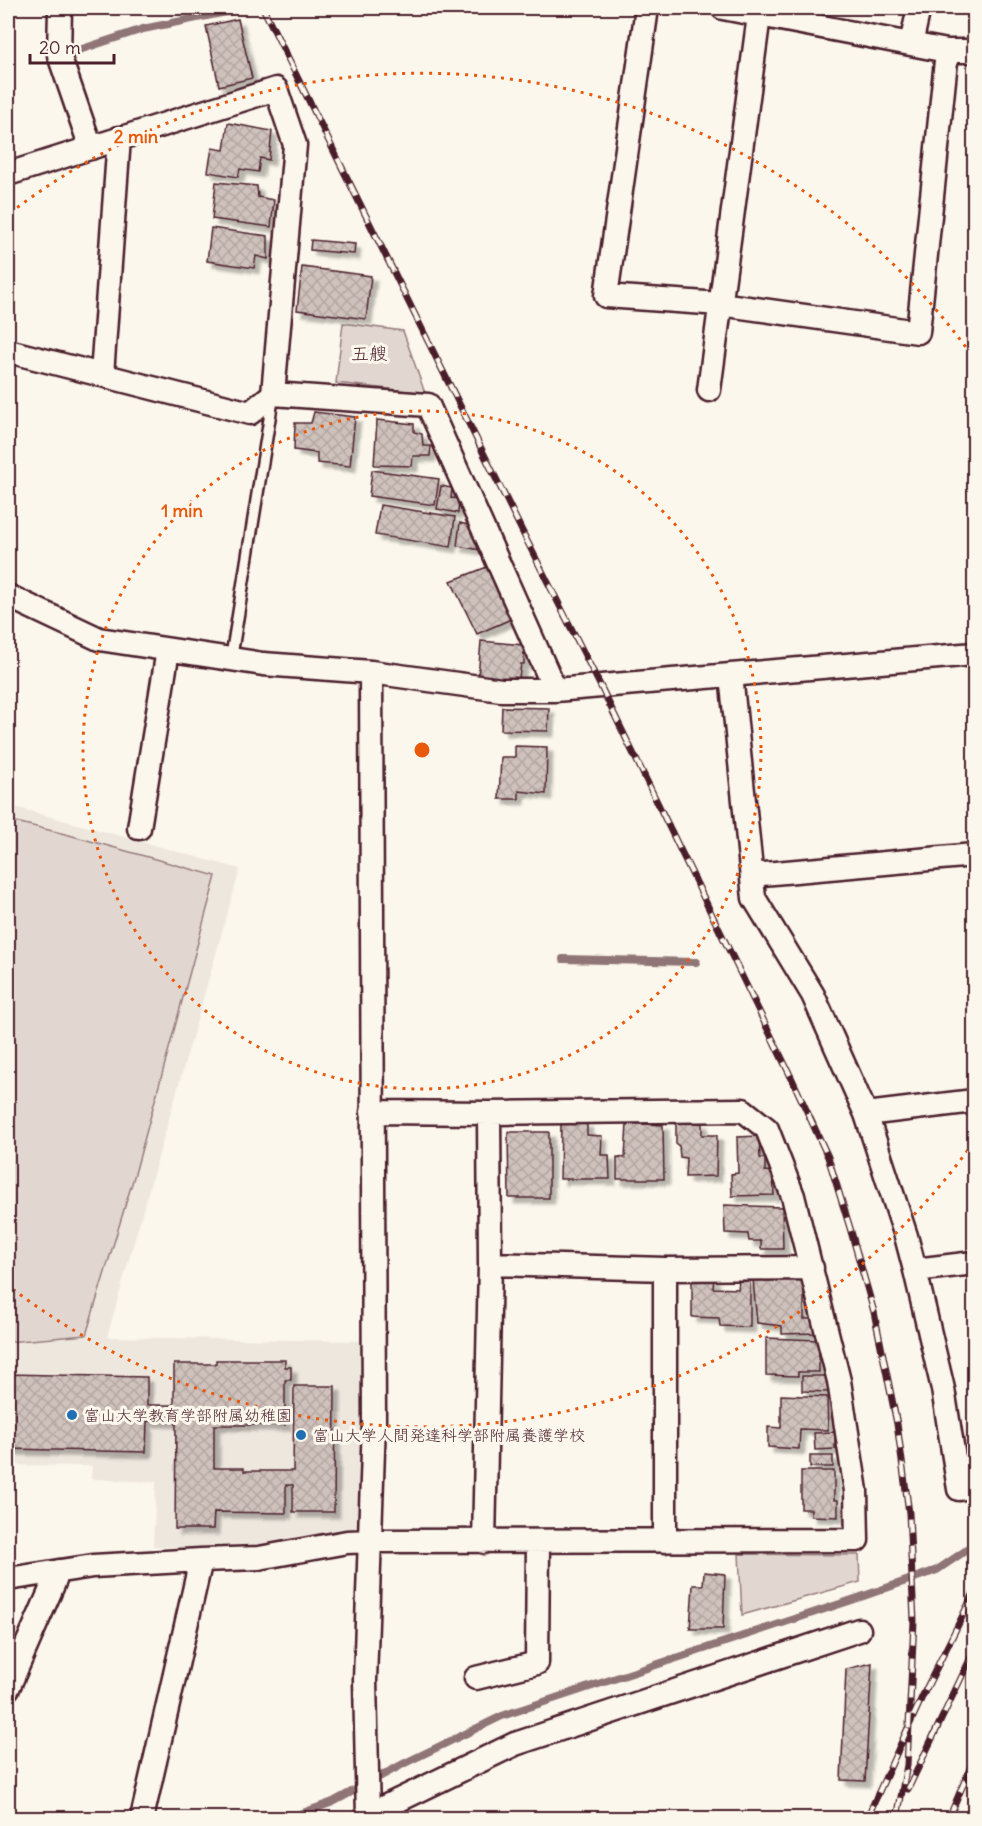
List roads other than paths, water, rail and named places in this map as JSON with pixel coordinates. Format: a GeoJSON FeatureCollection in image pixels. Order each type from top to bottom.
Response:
{"type":"FeatureCollection","features":[{"type":"Feature","properties":{"kind":"street"},"geometry":{"type":"LineString","coordinates":[[60,8],[59,55],[91,148]]}},
{"type":"Feature","properties":{"kind":"street"},"geometry":{"type":"LineString","coordinates":[[647,8],[606,296],[720,304],[918,332],[947,51]]}},
{"type":"Feature","properties":{"kind":"street"},"geometry":{"type":"LineString","coordinates":[[723,8],[760,11],[947,51],[975,51]]}},
{"type":"Feature","properties":{"kind":"street"},"geometry":{"type":"LineString","coordinates":[[911,44],[919,8]]}},
{"type":"Feature","properties":{"kind":"street"},"geometry":{"type":"LineString","coordinates":[[709,390],[760,11]]}},
{"type":"Feature","properties":{"kind":"street"},"geometry":{"type":"LineString","coordinates":[[8,174],[276,89],[295,146],[273,394]]}},
{"type":"Feature","properties":{"kind":"street"},"geometry":{"type":"LineString","coordinates":[[102,375],[119,138]]}},
{"type":"Feature","properties":{"kind":"street"},"geometry":{"type":"LineString","coordinates":[[8,351],[250,413],[273,394],[428,405],[555,690]]}},
{"type":"Feature","properties":{"kind":"street"},"geometry":{"type":"LineString","coordinates":[[8,596],[99,639],[263,664],[371,672],[501,690],[555,690],[975,654]]}},
{"type":"Feature","properties":{"kind":"street"},"geometry":{"type":"LineString","coordinates":[[139,828],[168,650]]}},
{"type":"Feature","properties":{"kind":"street"},"geometry":{"type":"LineString","coordinates":[[371,672],[374,1422],[365,1680],[368,1817],[515,1744],[859,1630]]}},
{"type":"Feature","properties":{"kind":"street"},"geometry":{"type":"LineString","coordinates":[[731,675],[754,898],[813,996],[866,1114],[915,1270],[943,1389],[958,1489],[975,1486]]}},
{"type":"Feature","properties":{"kind":"street"},"geometry":{"type":"LineString","coordinates":[[752,875],[975,855]]}},
{"type":"Feature","properties":{"kind":"street"},"geometry":{"type":"LineString","coordinates":[[866,1114],[975,1101]]}},
{"type":"Feature","properties":{"kind":"street"},"geometry":{"type":"LineString","coordinates":[[8,1579],[93,1566],[259,1558],[347,1542],[856,1540],[856,1491],[839,1381],[793,1196],[768,1129],[743,1110],[372,1112]]}},
{"type":"Feature","properties":{"kind":"street"},"geometry":{"type":"LineString","coordinates":[[484,1542],[490,1264],[489,1113]]}},
{"type":"Feature","properties":{"kind":"street"},"geometry":{"type":"LineString","coordinates":[[915,1270],[975,1263]]}},
{"type":"Feature","properties":{"kind":"street"},"geometry":{"type":"LineString","coordinates":[[490,1264],[664,1269],[812,1268]]}},
{"type":"Feature","properties":{"kind":"street"},"geometry":{"type":"LineString","coordinates":[[664,1269],[665,1541]]}},
{"type":"Feature","properties":{"kind":"street"},"geometry":{"type":"LineString","coordinates":[[476,1678],[537,1663],[537,1542]]}},
{"type":"Feature","properties":{"kind":"street"},"geometry":{"type":"LineString","coordinates":[[142,1818],[201,1560]]}},
{"type":"Feature","properties":{"kind":"street"},"geometry":{"type":"LineString","coordinates":[[8,1688],[59,1571]]}},
{"type":"Feature","properties":{"kind":"lane"},"geometry":{"type":"LineString","coordinates":[[231,659],[273,394]]}},
{"type":"Feature","properties":{"kind":"waterway"},"geometry":{"type":"LineString","coordinates":[[70,53],[143,29],[231,11]]}},
{"type":"Feature","properties":{"kind":"waterway"},"geometry":{"type":"LineString","coordinates":[[563,959],[696,962]]}},
{"type":"Feature","properties":{"kind":"waterway"},"geometry":{"type":"LineString","coordinates":[[289,1818],[333,1802],[405,1763],[502,1716],[937,1570],[974,1545]]}},
{"type":"Feature","properties":{"kind":"railway"},"geometry":{"type":"LineString","coordinates":[[263,8],[600,685],[828,1157],[874,1312],[897,1424],[909,1513],[914,1621],[907,1765],[897,1818]]}},
{"type":"Feature","properties":{"kind":"railway"},"geometry":{"type":"LineString","coordinates":[[867,1818],[923,1695],[974,1593]]}},
{"type":"Feature","properties":{"kind":"railway"},"geometry":{"type":"LineString","coordinates":[[908,1789],[974,1651]]}},
{"type":"Feature","properties":{"kind":"railway"},"geometry":{"type":"LineString","coordinates":[[949,1818],[974,1759]]}},
{"type":"Feature","properties":{"kind":"railway"},"geometry":{"type":"LineString","coordinates":[[967,1818],[974,1801]]}},
{"type":"Feature","properties":{"kind":"place","name":"富山大学教育学部附属幼稚園"},"geometry":{"type":"Point","coordinates":[72,1415]}},
{"type":"Feature","properties":{"kind":"place","name":"富山大学人間発達科学部附属養護学校"},"geometry":{"type":"Point","coordinates":[301,1435]}},
{"type":"Feature","properties":{"kind":"district","name":"五艘"},"geometry":{"type":"Point","coordinates":[369,353]}}]}
